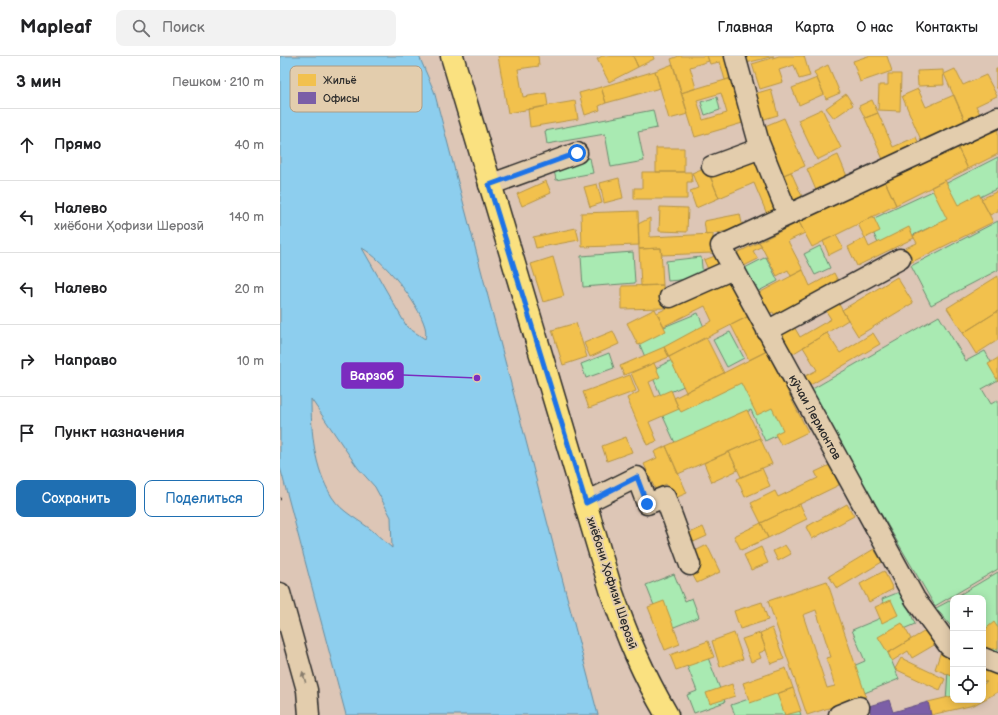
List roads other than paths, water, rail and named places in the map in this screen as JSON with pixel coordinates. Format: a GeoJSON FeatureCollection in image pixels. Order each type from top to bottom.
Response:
{"type":"FeatureCollection","features":[{"type":"Feature","properties":{"kind":"main road","name":"хиёбони Ҳофизи Шерозӣ"},"geometry":{"type":"LineString","coordinates":[[452,56],[489,185],[612,593],[629,642],[647,681],[667,715]]}},
{"type":"Feature","properties":{"kind":"street"},"geometry":{"type":"LineString","coordinates":[[735,56],[760,148],[788,215]]}},
{"type":"Feature","properties":{"kind":"street","name":"кӯчаи Лермонтов"},"geometry":{"type":"LineString","coordinates":[[950,647],[915,599],[721,246],[998,117]]}},
{"type":"Feature","properties":{"kind":"street"},"geometry":{"type":"LineString","coordinates":[[712,166],[760,148]]}},
{"type":"Feature","properties":{"kind":"street"},"geometry":{"type":"LineString","coordinates":[[489,185],[577,153]]}},
{"type":"Feature","properties":{"kind":"street"},"geometry":{"type":"LineString","coordinates":[[767,331],[900,259]]}},
{"type":"Feature","properties":{"kind":"street"},"geometry":{"type":"LineString","coordinates":[[670,297],[733,269]]}},
{"type":"Feature","properties":{"kind":"street"},"geometry":{"type":"LineString","coordinates":[[586,503],[637,477],[647,504],[665,497],[690,565]]}},
{"type":"Feature","properties":{"kind":"street"},"geometry":{"type":"LineString","coordinates":[[280,593],[307,690],[309,715]]}},
{"type":"Feature","properties":{"kind":"street"},"geometry":{"type":"LineString","coordinates":[[986,659],[998,664]]}},
{"type":"Feature","properties":{"kind":"street"},"geometry":{"type":"LineString","coordinates":[[839,715],[859,707]]}},
{"type":"Feature","properties":{"kind":"water"},"geometry":{"type":"Polygon","coordinates":[[[280,56],[419,56],[434,91],[598,715],[346,715],[280,467],[280,56]],[[362,248],[407,327],[425,339],[425,329],[421,317],[408,294],[390,272],[371,254],[362,248]],[[311,399],[313,437],[317,462],[326,486],[336,503],[341,508],[369,528],[392,548],[391,517],[375,487],[358,468],[311,399]]]}},
{"type":"Feature","properties":{"kind":"place","name":"Варзоб"},"geometry":{"type":"Point","coordinates":[477,378]}}]}
